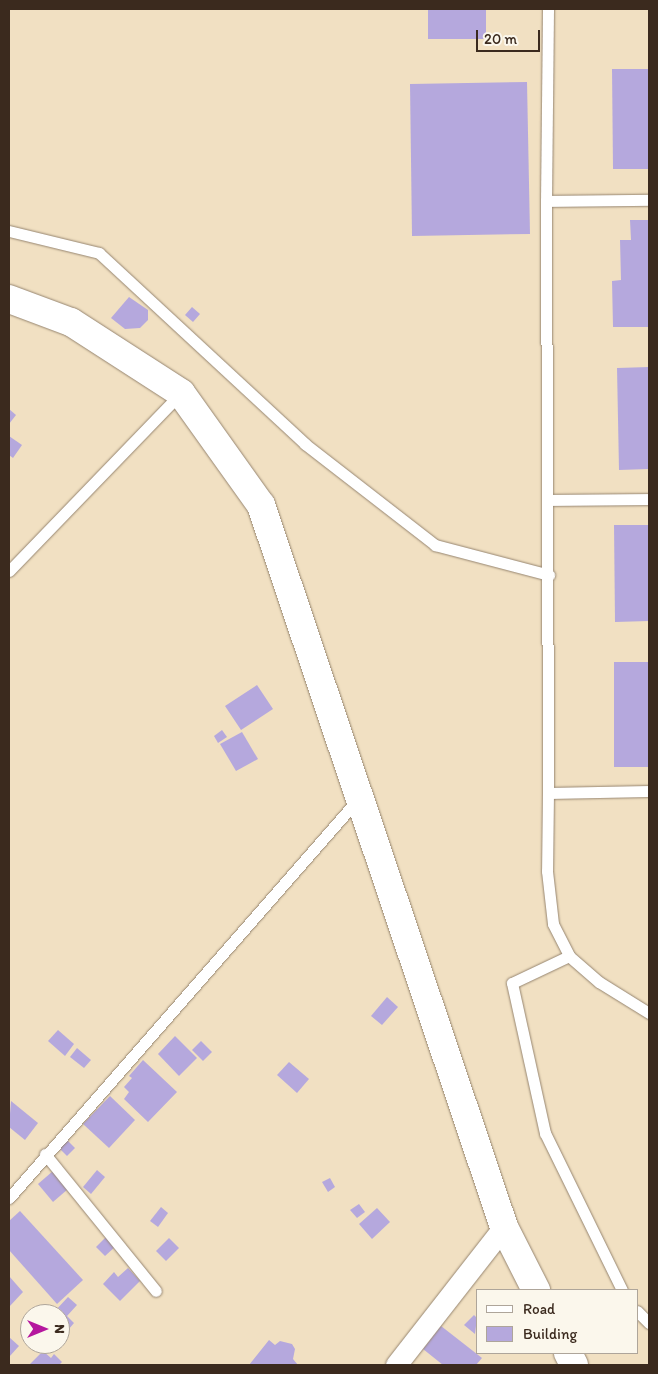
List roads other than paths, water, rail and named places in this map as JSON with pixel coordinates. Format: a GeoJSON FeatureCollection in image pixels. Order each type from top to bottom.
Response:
{"type":"FeatureCollection","features":[{"type":"Feature","properties":{"kind":"street"},"geometry":{"type":"LineString","coordinates":[[9,299],[71,322],[182,392],[261,505],[358,798],[504,1227],[535,1289]]}},
{"type":"Feature","properties":{"kind":"street"},"geometry":{"type":"LineString","coordinates":[[396,1365],[504,1227]]}},
{"type":"Feature","properties":{"kind":"lane"},"geometry":{"type":"LineString","coordinates":[[548,9],[546,201],[549,500],[547,871],[553,924],[569,956],[599,982],[649,1014]]}},
{"type":"Feature","properties":{"kind":"lane"},"geometry":{"type":"LineString","coordinates":[[546,201],[649,200]]}},
{"type":"Feature","properties":{"kind":"lane"},"geometry":{"type":"LineString","coordinates":[[9,231],[99,253],[305,444],[434,545],[549,575]]}},
{"type":"Feature","properties":{"kind":"lane"},"geometry":{"type":"LineString","coordinates":[[9,571],[182,392]]}},
{"type":"Feature","properties":{"kind":"lane"},"geometry":{"type":"LineString","coordinates":[[549,500],[649,499]]}},
{"type":"Feature","properties":{"kind":"lane"},"geometry":{"type":"LineString","coordinates":[[548,793],[649,791]]}},
{"type":"Feature","properties":{"kind":"lane"},"geometry":{"type":"LineString","coordinates":[[9,1198],[45,1154],[358,798]]}},
{"type":"Feature","properties":{"kind":"lane"},"geometry":{"type":"LineString","coordinates":[[569,956],[512,984],[545,1133],[622,1289]]}},
{"type":"Feature","properties":{"kind":"lane"},"geometry":{"type":"LineString","coordinates":[[45,1154],[156,1290]]}},
{"type":"Feature","properties":{"kind":"lane"},"geometry":{"type":"LineString","coordinates":[[638,1312],[649,1323]]}}]}
